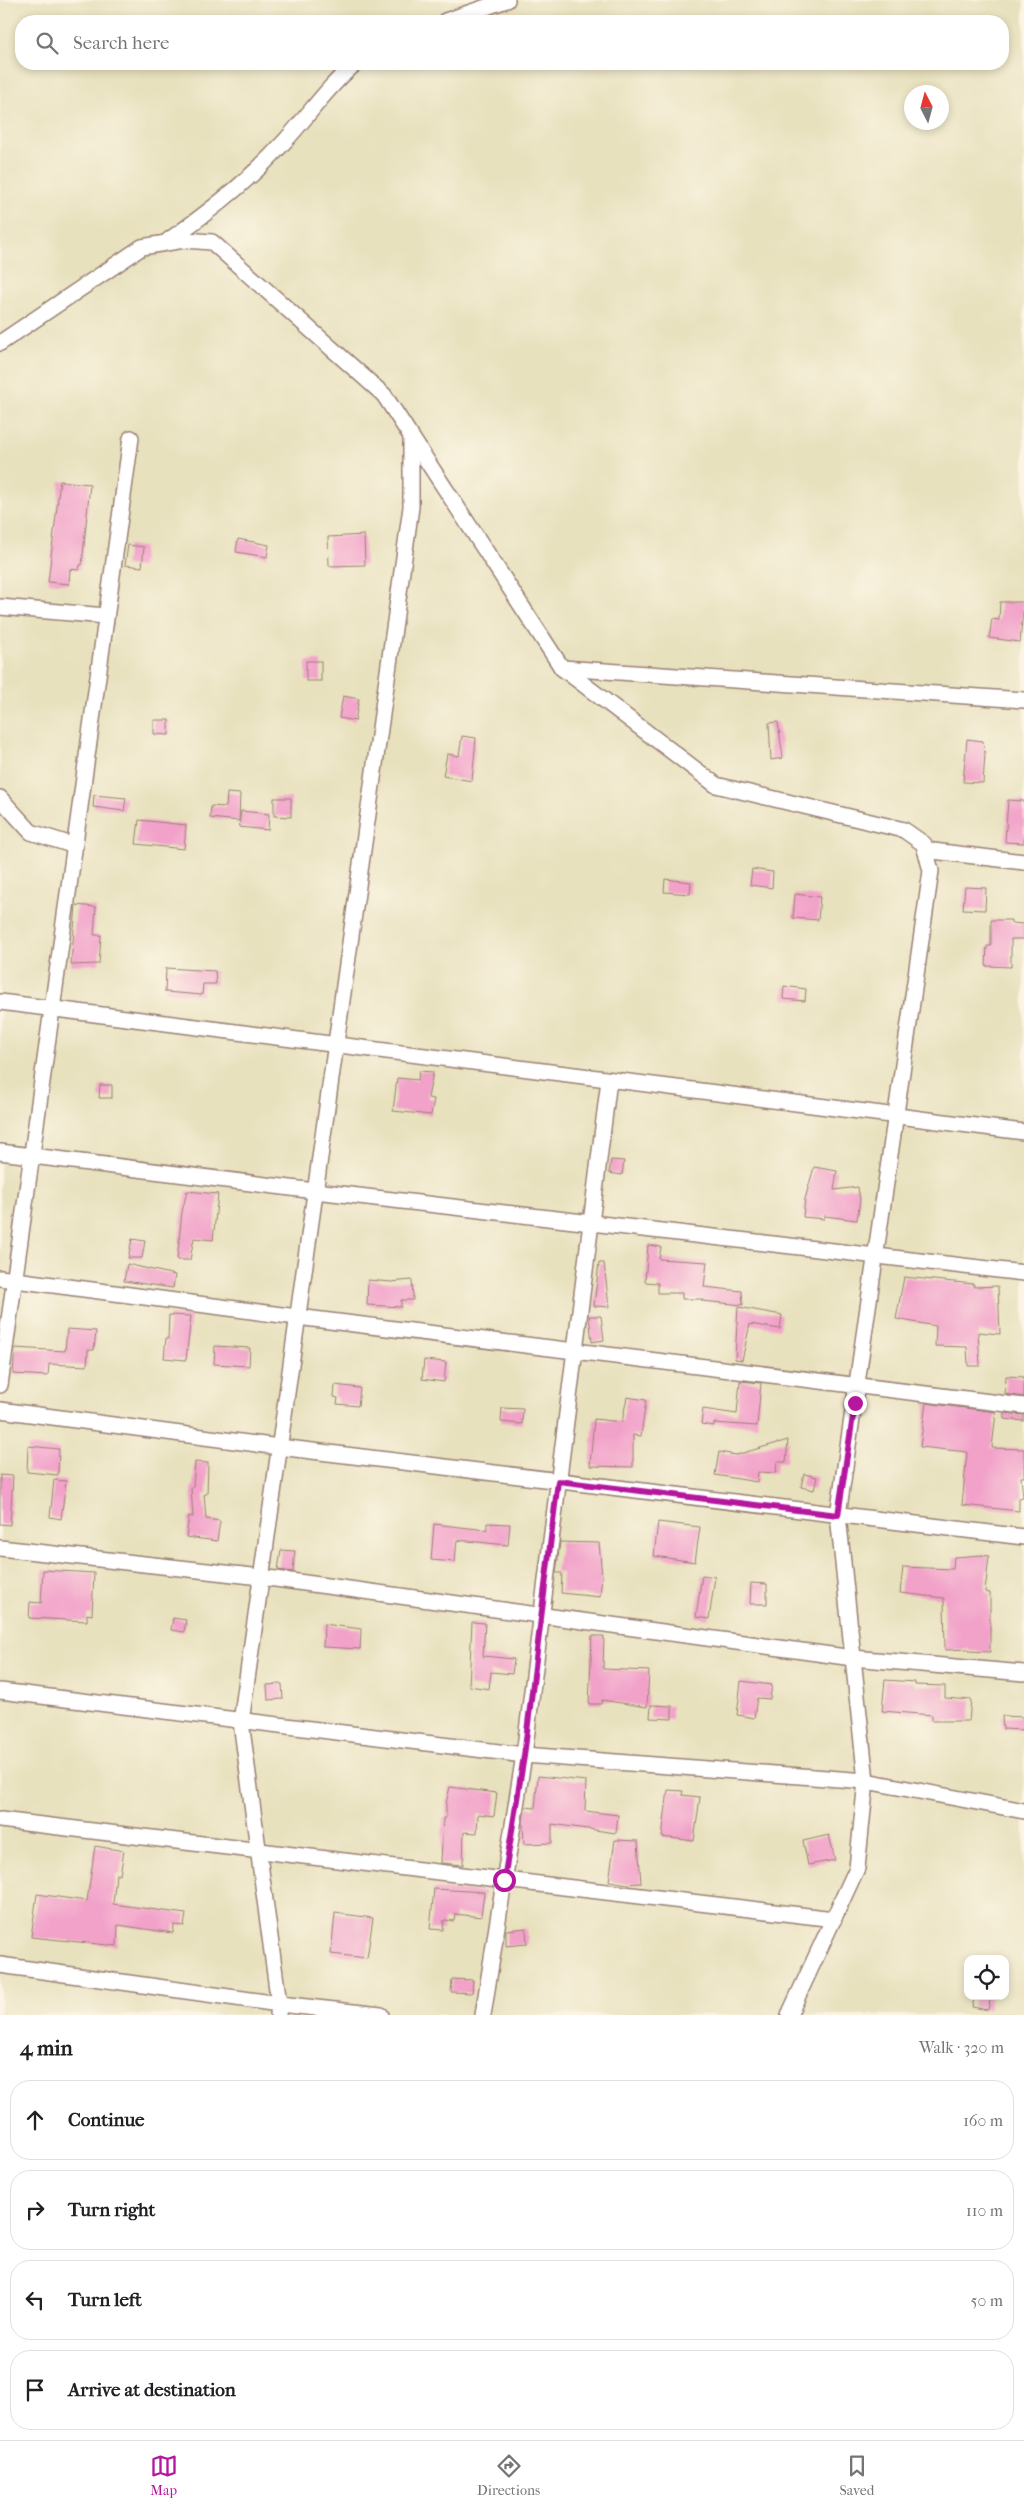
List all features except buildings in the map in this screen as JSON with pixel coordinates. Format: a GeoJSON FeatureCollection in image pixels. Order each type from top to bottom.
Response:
{"type":"FeatureCollection","features":[{"type":"Feature","properties":{"kind":"street"},"geometry":{"type":"LineString","coordinates":[[462,15],[506,0]]}},
{"type":"Feature","properties":{"kind":"street"},"geometry":{"type":"LineString","coordinates":[[163,244],[216,206],[246,180],[286,140],[335,82],[348,70]]}},
{"type":"Feature","properties":{"kind":"street"},"geometry":{"type":"LineString","coordinates":[[0,343],[142,247],[184,240],[212,242],[384,395],[562,668],[716,786],[904,830],[924,844],[931,871],[838,1515],[866,1781],[857,1868],[789,2015]]}},
{"type":"Feature","properties":{"kind":"street"},"geometry":{"type":"LineString","coordinates":[[278,2010],[242,1722],[314,1191],[411,507],[411,435]]}},
{"type":"Feature","properties":{"kind":"street"},"geometry":{"type":"LineString","coordinates":[[0,1385],[7,1278],[32,1155],[131,438]]}},
{"type":"Feature","properties":{"kind":"street"},"geometry":{"type":"LineString","coordinates":[[0,607],[106,616]]}},
{"type":"Feature","properties":{"kind":"street"},"geometry":{"type":"LineString","coordinates":[[562,668],[1024,700]]}},
{"type":"Feature","properties":{"kind":"street"},"geometry":{"type":"LineString","coordinates":[[0,798],[31,832],[74,846]]}},
{"type":"Feature","properties":{"kind":"street"},"geometry":{"type":"LineString","coordinates":[[925,850],[1024,862]]}},
{"type":"Feature","properties":{"kind":"street"},"geometry":{"type":"LineString","coordinates":[[0,1002],[1024,1132]]}},
{"type":"Feature","properties":{"kind":"street"},"geometry":{"type":"LineString","coordinates":[[483,2015],[524,1756],[609,1080]]}},
{"type":"Feature","properties":{"kind":"street"},"geometry":{"type":"LineString","coordinates":[[0,1152],[314,1191],[1024,1273]]}},
{"type":"Feature","properties":{"kind":"street"},"geometry":{"type":"LineString","coordinates":[[7,1278],[297,1317],[1024,1406]]}},
{"type":"Feature","properties":{"kind":"street"},"geometry":{"type":"LineString","coordinates":[[0,1410],[279,1447],[1024,1537]]}},
{"type":"Feature","properties":{"kind":"street"},"geometry":{"type":"LineString","coordinates":[[0,1548],[261,1577],[853,1658],[1024,1672]]}},
{"type":"Feature","properties":{"kind":"street"},"geometry":{"type":"LineString","coordinates":[[0,1691],[524,1756],[866,1781],[1024,1811]]}},
{"type":"Feature","properties":{"kind":"street"},"geometry":{"type":"LineString","coordinates":[[0,1820],[834,1919]]}},
{"type":"Feature","properties":{"kind":"street"},"geometry":{"type":"LineString","coordinates":[[0,1965],[278,2010],[382,2015]]}},
{"type":"Feature","properties":{"kind":"route"},"geometry":{"type":"LineString","coordinates":[[504,1880],[524,1756],[558,1481],[838,1515],[855,1403]]}}]}
